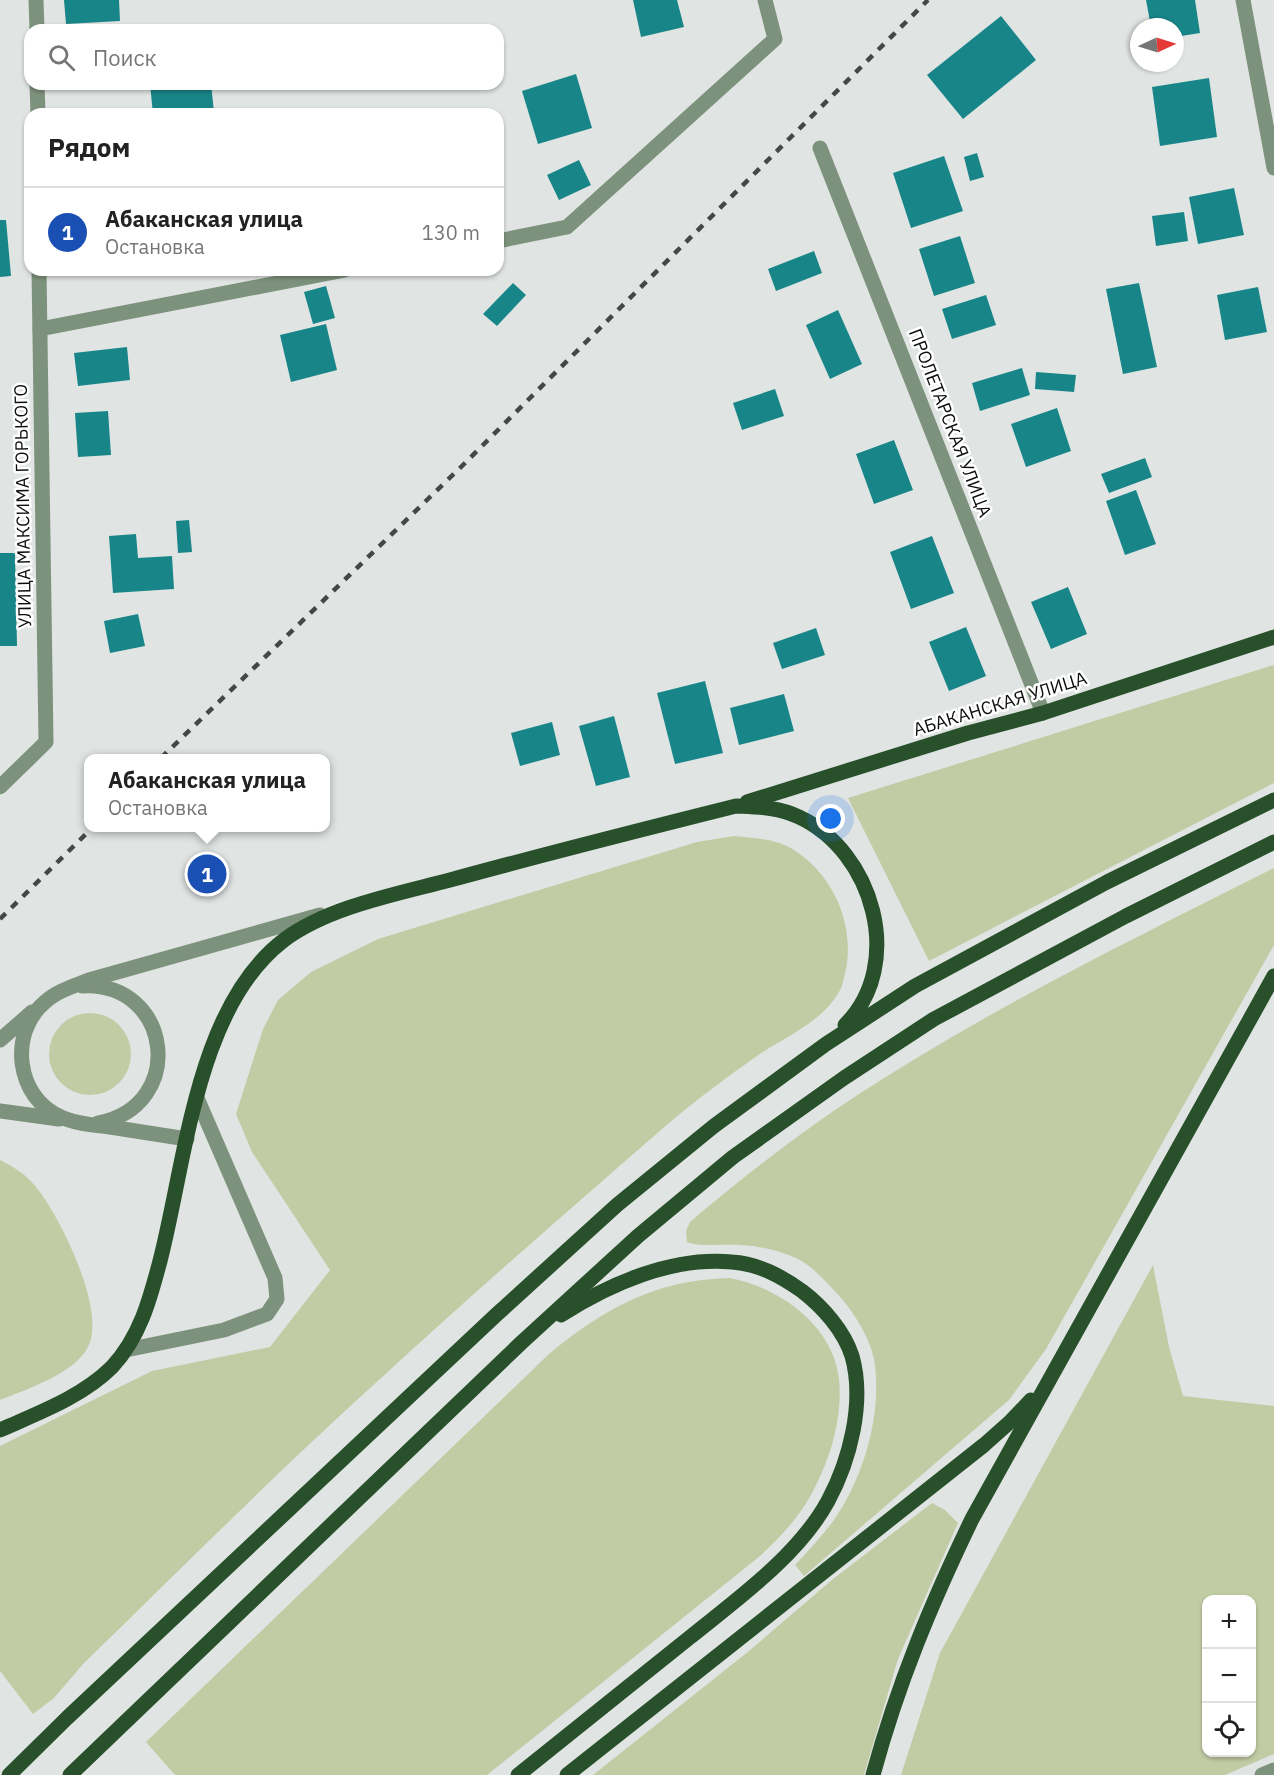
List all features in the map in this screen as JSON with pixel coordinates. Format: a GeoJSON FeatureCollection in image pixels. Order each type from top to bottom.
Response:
{"type":"FeatureCollection","features":[{"type":"Feature","properties":{"kind":"main road","name":"АБАКАНСКАЯ УЛИЦА"},"geometry":{"type":"LineString","coordinates":[[736,806],[968,733],[1043,713],[1274,637]]}},
{"type":"Feature","properties":{"kind":"main road"},"geometry":{"type":"LineString","coordinates":[[9,1775],[496,1315],[617,1204],[714,1126],[826,1044],[915,986],[1107,882],[1274,800]]}},
{"type":"Feature","properties":{"kind":"main road"},"geometry":{"type":"LineString","coordinates":[[0,1430],[72,1396],[111,1367],[126,1350],[137,1332],[153,1287],[196,1098],[208,1058],[224,1019],[241,988],[259,964],[284,940],[314,922],[390,896],[736,806],[770,807],[798,817],[837,845],[853,864],[872,908],[877,956],[872,980],[864,1000],[849,1021],[826,1044]]}},
{"type":"Feature","properties":{"kind":"main road"},"geometry":{"type":"LineString","coordinates":[[70,1775],[521,1343],[638,1236],[733,1157],[843,1078],[944,1014],[1126,916],[1274,843]]}},
{"type":"Feature","properties":{"kind":"main road"},"geometry":{"type":"LineString","coordinates":[[873,1775],[909,1660],[944,1577],[972,1519],[1274,976]]}},
{"type":"Feature","properties":{"kind":"main road"},"geometry":{"type":"LineString","coordinates":[[518,1775],[712,1619],[797,1544],[814,1524],[828,1502],[840,1475],[848,1452],[856,1399],[856,1378],[851,1355],[842,1334],[827,1314],[793,1284],[753,1265],[731,1261],[678,1265],[625,1281],[564,1314],[521,1343]]}},
{"type":"Feature","properties":{"kind":"main road"},"geometry":{"type":"LineString","coordinates":[[567,1775],[984,1445],[1036,1394],[1060,1361]]}},
{"type":"Feature","properties":{"kind":"street"},"geometry":{"type":"LineString","coordinates":[[36,0],[37,24]]}},
{"type":"Feature","properties":{"kind":"street"},"geometry":{"type":"LineString","coordinates":[[504,240],[567,227],[775,39],[765,0]]}},
{"type":"Feature","properties":{"kind":"street"},"geometry":{"type":"LineString","coordinates":[[1243,0],[1274,168]]}},
{"type":"Feature","properties":{"kind":"street"},"geometry":{"type":"LineString","coordinates":[[37,90],[38,108]]}},
{"type":"Feature","properties":{"kind":"street","name":"ПРОЛЕТАРСКАЯ УЛИЦА"},"geometry":{"type":"LineString","coordinates":[[820,148],[1043,713]]}},
{"type":"Feature","properties":{"kind":"street","name":"УЛИЦА МАКСИМА ГОРЬКОГО"},"geometry":{"type":"LineString","coordinates":[[0,787],[46,742],[39,276]]}},
{"type":"Feature","properties":{"kind":"street"},"geometry":{"type":"LineString","coordinates":[[40,329],[314,276]]}},
{"type":"Feature","properties":{"kind":"street"},"geometry":{"type":"LineString","coordinates":[[0,1040],[44,1003],[67,989],[115,972],[390,896]]}},
{"type":"Feature","properties":{"kind":"street"},"geometry":{"type":"LineString","coordinates":[[44,1003],[35,1013],[25,1031],[21,1051],[25,1078],[38,1101],[59,1116],[79,1122],[114,1119],[136,1106],[145,1096],[157,1072],[159,1046],[150,1020],[132,1000],[120,992],[101,986],[67,989]]}},
{"type":"Feature","properties":{"kind":"street"},"geometry":{"type":"LineString","coordinates":[[126,1350],[224,1330],[267,1314],[277,1299],[275,1278],[196,1098]]}},
{"type":"Feature","properties":{"kind":"street"},"geometry":{"type":"LineString","coordinates":[[0,1111],[187,1139]]}},
{"type":"Feature","properties":{"kind":"street"},"geometry":{"type":"LineString","coordinates":[[1262,1775],[1274,1770]]}},
{"type":"Feature","properties":{"kind":"green space"},"geometry":{"type":"Polygon","coordinates":[[[1274,665],[1274,783],[929,961],[848,798],[1274,665]]]}},
{"type":"Feature","properties":{"kind":"green space"},"geometry":{"type":"Polygon","coordinates":[[[734,836],[765,840],[787,846],[808,861],[831,889],[845,921],[848,957],[842,985],[831,1003],[813,1021],[744,1065],[704,1094],[482,1287],[305,1448],[84,1663],[54,1698],[33,1714],[0,1671],[0,1446],[152,1371],[270,1347],[330,1270],[252,1152],[236,1114],[263,1029],[278,1000],[311,972],[378,939],[697,842],[734,836]]]}},
{"type":"Feature","properties":{"kind":"green space"},"geometry":{"type":"Polygon","coordinates":[[[1274,868],[1274,945],[1046,1349],[1009,1400],[804,1576],[795,1565],[834,1520],[845,1503],[869,1443],[876,1400],[872,1351],[861,1327],[842,1299],[810,1267],[798,1259],[763,1248],[691,1244],[687,1242],[686,1231],[690,1222],[751,1172],[834,1110],[906,1064],[1062,976],[1274,868]]]}},
{"type":"Feature","properties":{"kind":"green space"},"geometry":{"type":"Polygon","coordinates":[[[90,1013],[106,1016],[119,1025],[128,1038],[131,1054],[128,1070],[119,1083],[106,1092],[90,1095],[74,1092],[61,1083],[52,1070],[49,1054],[52,1038],[61,1025],[74,1016],[90,1013]]]}},
{"type":"Feature","properties":{"kind":"green space"},"geometry":{"type":"Polygon","coordinates":[[[0,1160],[20,1172],[32,1183],[57,1219],[78,1264],[86,1288],[92,1331],[88,1347],[72,1365],[49,1380],[0,1400],[0,1160]]]}},
{"type":"Feature","properties":{"kind":"green space"},"geometry":{"type":"Polygon","coordinates":[[[1153,1265],[1169,1347],[1183,1396],[1274,1406],[1274,1754],[1225,1775],[901,1775],[940,1653],[1153,1265]]]}},
{"type":"Feature","properties":{"kind":"green space"},"geometry":{"type":"Polygon","coordinates":[[[729,1278],[766,1290],[800,1312],[815,1326],[835,1360],[840,1394],[837,1424],[830,1453],[818,1480],[795,1519],[760,1556],[487,1775],[175,1775],[146,1742],[549,1354],[590,1323],[632,1300],[678,1284],[729,1278]]]}},
{"type":"Feature","properties":{"kind":"green space"},"geometry":{"type":"Polygon","coordinates":[[[932,1503],[945,1510],[958,1523],[898,1659],[864,1775],[593,1775],[749,1651],[833,1579],[932,1503]]]}},
{"type":"Feature","properties":{"kind":"building"},"geometry":{"type":"Polygon","coordinates":[[[64,0],[119,0],[120,21],[66,24],[64,0]]]}},
{"type":"Feature","properties":{"kind":"building"},"geometry":{"type":"Polygon","coordinates":[[[633,0],[677,0],[684,27],[641,37],[633,0]]]}},
{"type":"Feature","properties":{"kind":"building"},"geometry":{"type":"Polygon","coordinates":[[[1146,0],[1195,0],[1200,33],[1184,36],[1184,18],[1149,18],[1146,0]]]}},
{"type":"Feature","properties":{"kind":"building"},"geometry":{"type":"Polygon","coordinates":[[[1001,16],[1036,60],[963,119],[927,75],[1001,16]]]}},
{"type":"Feature","properties":{"kind":"building"},"geometry":{"type":"Polygon","coordinates":[[[576,74],[592,128],[538,144],[522,91],[576,74]]]}},
{"type":"Feature","properties":{"kind":"building"},"geometry":{"type":"Polygon","coordinates":[[[1209,78],[1217,137],[1160,146],[1152,87],[1209,78]]]}},
{"type":"Feature","properties":{"kind":"building"},"geometry":{"type":"Polygon","coordinates":[[[151,90],[212,90],[214,108],[152,108],[151,90]]]}},
{"type":"Feature","properties":{"kind":"building"},"geometry":{"type":"Polygon","coordinates":[[[977,153],[984,177],[970,181],[964,157],[977,153]]]}},
{"type":"Feature","properties":{"kind":"building"},"geometry":{"type":"Polygon","coordinates":[[[944,156],[963,211],[911,228],[893,173],[944,156]]]}},
{"type":"Feature","properties":{"kind":"building"},"geometry":{"type":"Polygon","coordinates":[[[579,160],[591,185],[559,200],[547,175],[579,160]]]}},
{"type":"Feature","properties":{"kind":"building"},"geometry":{"type":"Polygon","coordinates":[[[1234,188],[1244,235],[1198,244],[1189,197],[1234,188]]]}},
{"type":"Feature","properties":{"kind":"building"},"geometry":{"type":"Polygon","coordinates":[[[1184,212],[1188,241],[1156,246],[1152,216],[1184,212]]]}},
{"type":"Feature","properties":{"kind":"building"},"geometry":{"type":"Polygon","coordinates":[[[0,220],[6,220],[11,276],[0,277],[0,220]]]}},
{"type":"Feature","properties":{"kind":"building"},"geometry":{"type":"Polygon","coordinates":[[[960,236],[975,283],[934,296],[919,249],[960,236]]]}},
{"type":"Feature","properties":{"kind":"building"},"geometry":{"type":"Polygon","coordinates":[[[814,251],[822,273],[776,291],[768,269],[814,251]]]}},
{"type":"Feature","properties":{"kind":"building"},"geometry":{"type":"Polygon","coordinates":[[[513,283],[526,295],[497,326],[483,314],[513,283]]]}},
{"type":"Feature","properties":{"kind":"building"},"geometry":{"type":"Polygon","coordinates":[[[1139,283],[1157,367],[1123,374],[1106,289],[1139,283]]]}},
{"type":"Feature","properties":{"kind":"building"},"geometry":{"type":"Polygon","coordinates":[[[326,286],[335,318],[313,324],[304,292],[326,286]]]}},
{"type":"Feature","properties":{"kind":"building"},"geometry":{"type":"Polygon","coordinates":[[[1258,287],[1267,332],[1225,340],[1217,295],[1258,287]]]}},
{"type":"Feature","properties":{"kind":"building"},"geometry":{"type":"Polygon","coordinates":[[[986,295],[996,325],[952,339],[942,309],[986,295]]]}},
{"type":"Feature","properties":{"kind":"building"},"geometry":{"type":"Polygon","coordinates":[[[838,310],[862,364],[830,379],[806,325],[838,310]]]}},
{"type":"Feature","properties":{"kind":"building"},"geometry":{"type":"Polygon","coordinates":[[[326,324],[337,370],[291,382],[280,335],[326,324]]]}},
{"type":"Feature","properties":{"kind":"building"},"geometry":{"type":"Polygon","coordinates":[[[127,347],[130,380],[78,386],[74,353],[127,347]]]}},
{"type":"Feature","properties":{"kind":"building"},"geometry":{"type":"Polygon","coordinates":[[[1022,368],[1030,395],[980,411],[972,383],[1022,368]]]}},
{"type":"Feature","properties":{"kind":"building"},"geometry":{"type":"Polygon","coordinates":[[[1036,372],[1076,375],[1074,392],[1035,389],[1036,372]]]}},
{"type":"Feature","properties":{"kind":"building"},"geometry":{"type":"Polygon","coordinates":[[[775,389],[784,416],[742,430],[733,403],[775,389]]]}},
{"type":"Feature","properties":{"kind":"building"},"geometry":{"type":"Polygon","coordinates":[[[1057,408],[1071,451],[1026,467],[1011,424],[1057,408]]]}},
{"type":"Feature","properties":{"kind":"building"},"geometry":{"type":"Polygon","coordinates":[[[108,411],[111,455],[78,457],[75,413],[108,411]]]}},
{"type":"Feature","properties":{"kind":"building"},"geometry":{"type":"Polygon","coordinates":[[[894,440],[913,490],[874,504],[856,454],[894,440]]]}},
{"type":"Feature","properties":{"kind":"building"},"geometry":{"type":"Polygon","coordinates":[[[1145,458],[1152,477],[1109,493],[1101,474],[1145,458]]]}},
{"type":"Feature","properties":{"kind":"building"},"geometry":{"type":"Polygon","coordinates":[[[1136,490],[1156,544],[1125,555],[1106,501],[1136,490]]]}},
{"type":"Feature","properties":{"kind":"building"},"geometry":{"type":"Polygon","coordinates":[[[189,520],[192,552],[178,553],[176,521],[189,520]]]}},
{"type":"Feature","properties":{"kind":"building"},"geometry":{"type":"Polygon","coordinates":[[[136,534],[138,558],[172,556],[174,589],[113,593],[109,536],[136,534]]]}},
{"type":"Feature","properties":{"kind":"building"},"geometry":{"type":"Polygon","coordinates":[[[932,536],[954,593],[911,609],[890,552],[932,536]]]}},
{"type":"Feature","properties":{"kind":"building"},"geometry":{"type":"Polygon","coordinates":[[[0,553],[15,553],[17,646],[0,646],[0,553]]]}},
{"type":"Feature","properties":{"kind":"building"},"geometry":{"type":"Polygon","coordinates":[[[1068,587],[1087,634],[1051,649],[1031,602],[1068,587]]]}},
{"type":"Feature","properties":{"kind":"building"},"geometry":{"type":"Polygon","coordinates":[[[138,614],[145,646],[110,653],[104,621],[138,614]]]}},
{"type":"Feature","properties":{"kind":"building"},"geometry":{"type":"Polygon","coordinates":[[[966,627],[986,676],[949,691],[929,642],[966,627]]]}},
{"type":"Feature","properties":{"kind":"building"},"geometry":{"type":"Polygon","coordinates":[[[816,628],[825,655],[782,669],[773,643],[816,628]]]}},
{"type":"Feature","properties":{"kind":"building"},"geometry":{"type":"Polygon","coordinates":[[[705,681],[723,753],[675,764],[657,693],[705,681]]]}},
{"type":"Feature","properties":{"kind":"building"},"geometry":{"type":"Polygon","coordinates":[[[784,694],[794,731],[739,745],[730,708],[784,694]]]}},
{"type":"Feature","properties":{"kind":"building"},"geometry":{"type":"Polygon","coordinates":[[[614,716],[630,777],[596,786],[579,726],[614,716]]]}},
{"type":"Feature","properties":{"kind":"building"},"geometry":{"type":"Polygon","coordinates":[[[552,722],[560,755],[520,766],[511,733],[552,722]]]}},
{"type":"Feature","properties":{"kind":"railway"},"geometry":{"type":"LineString","coordinates":[[165,754],[463,465],[928,0]]}},
{"type":"Feature","properties":{"kind":"railway"},"geometry":{"type":"LineString","coordinates":[[0,919],[88,832]]}},
{"type":"Feature","properties":{"kind":"place","name":"Абаканская улица"},"geometry":{"type":"Point","coordinates":[207,874]}}]}
